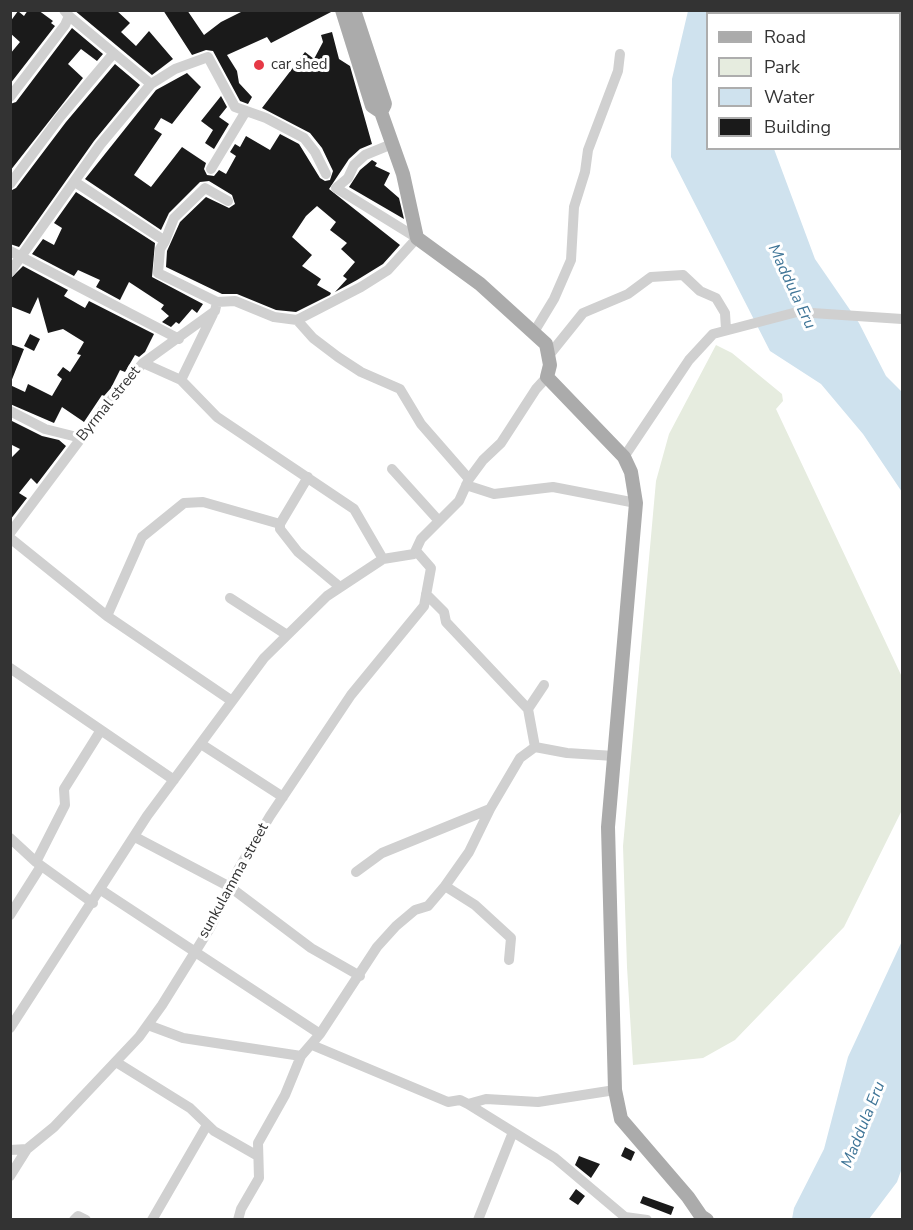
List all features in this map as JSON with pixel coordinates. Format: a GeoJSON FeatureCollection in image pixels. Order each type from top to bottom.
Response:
{"type":"FeatureCollection","features":[{"type":"Feature","properties":{"kind":"main road"},"geometry":{"type":"LineString","coordinates":[[342,10],[372,106],[381,112],[403,174],[417,238],[480,284],[546,344],[550,354],[547,377],[624,457],[633,479],[636,503],[608,827],[615,1090],[621,1119],[688,1197],[702,1218]]}},
{"type":"Feature","properties":{"kind":"main road"},"geometry":{"type":"LineString","coordinates":[[354,10],[385,104],[381,112]]}},
{"type":"Feature","properties":{"kind":"street"},"geometry":{"type":"LineString","coordinates":[[10,98],[67,13],[151,84]]}},
{"type":"Feature","properties":{"kind":"street"},"geometry":{"type":"LineString","coordinates":[[10,184],[60,117],[113,54]]}},
{"type":"Feature","properties":{"kind":"street"},"geometry":{"type":"LineString","coordinates":[[534,332],[554,299],[571,260],[574,207],[585,172],[588,150],[618,71],[620,54]]}},
{"type":"Feature","properties":{"kind":"street"},"geometry":{"type":"LineString","coordinates":[[10,273],[100,145],[151,84],[175,69],[208,57],[235,107],[266,118],[304,138],[315,152],[326,174]]}},
{"type":"Feature","properties":{"kind":"street"},"geometry":{"type":"LineString","coordinates":[[212,170],[246,111]]}},
{"type":"Feature","properties":{"kind":"street"},"geometry":{"type":"LineString","coordinates":[[181,380],[216,307],[235,301],[274,318],[297,320],[361,287],[388,270],[417,238],[336,188],[348,178],[354,165],[365,155],[392,144]]}},
{"type":"Feature","properties":{"kind":"street"},"geometry":{"type":"LineString","coordinates":[[75,182],[165,241]]}},
{"type":"Feature","properties":{"kind":"street"},"geometry":{"type":"LineString","coordinates":[[216,307],[158,273],[160,249],[174,218],[205,188],[228,201]]}},
{"type":"Feature","properties":{"kind":"street"},"geometry":{"type":"LineString","coordinates":[[10,251],[179,339]]}},
{"type":"Feature","properties":{"kind":"street"},"geometry":{"type":"LineString","coordinates":[[550,354],[583,313],[628,294],[651,277],[684,275],[700,291],[716,298],[725,313],[726,330]]}},
{"type":"Feature","properties":{"kind":"street","name":"Byrmal street"},"geometry":{"type":"LineString","coordinates":[[10,533],[81,438],[143,363],[179,339],[216,307]]}},
{"type":"Feature","properties":{"kind":"street"},"geometry":{"type":"LineString","coordinates":[[624,457],[701,344],[713,334],[797,312],[902,318]]}},
{"type":"Feature","properties":{"kind":"street"},"geometry":{"type":"LineString","coordinates":[[297,320],[313,338],[338,357],[361,372],[400,389],[421,424],[467,482],[494,494],[553,487],[636,503]]}},
{"type":"Feature","properties":{"kind":"street"},"geometry":{"type":"LineString","coordinates":[[143,363],[181,380],[217,417],[354,509],[382,559]]}},
{"type":"Feature","properties":{"kind":"street"},"geometry":{"type":"LineString","coordinates":[[10,1028],[174,780],[264,658],[327,596],[340,587],[382,559],[414,555],[421,539],[459,501],[467,482],[483,460],[501,443],[536,389],[547,377]]}},
{"type":"Feature","properties":{"kind":"street"},"geometry":{"type":"LineString","coordinates":[[10,411],[45,429],[81,438]]}},
{"type":"Feature","properties":{"kind":"street"},"geometry":{"type":"LineString","coordinates":[[392,470],[439,521]]}},
{"type":"Feature","properties":{"kind":"street"},"geometry":{"type":"LineString","coordinates":[[308,477],[280,524],[280,529],[298,552],[340,587]]}},
{"type":"Feature","properties":{"kind":"street"},"geometry":{"type":"LineString","coordinates":[[107,616],[142,537],[184,503],[203,502],[280,524]]}},
{"type":"Feature","properties":{"kind":"street"},"geometry":{"type":"LineString","coordinates":[[10,538],[107,616],[232,701]]}},
{"type":"Feature","properties":{"kind":"street","name":"sunkulamma street"},"geometry":{"type":"LineString","coordinates":[[10,1176],[27,1149],[54,1127],[116,1062],[148,1024],[196,950],[283,797],[351,695],[423,606],[431,568],[417,552]]}},
{"type":"Feature","properties":{"kind":"street"},"geometry":{"type":"LineString","coordinates":[[426,594],[444,612],[446,622],[528,709],[535,747]]}},
{"type":"Feature","properties":{"kind":"street"},"geometry":{"type":"LineString","coordinates":[[230,598],[287,635]]}},
{"type":"Feature","properties":{"kind":"street"},"geometry":{"type":"LineString","coordinates":[[10,668],[174,780]]}},
{"type":"Feature","properties":{"kind":"street"},"geometry":{"type":"LineString","coordinates":[[528,709],[544,685]]}},
{"type":"Feature","properties":{"kind":"street"},"geometry":{"type":"LineString","coordinates":[[10,915],[39,864],[65,805],[64,789],[101,730]]}},
{"type":"Feature","properties":{"kind":"street"},"geometry":{"type":"LineString","coordinates":[[201,744],[283,797]]}},
{"type":"Feature","properties":{"kind":"street"},"geometry":{"type":"LineString","coordinates":[[238,1220],[241,1209],[259,1178],[256,1155],[258,1143],[285,1095],[301,1056],[320,1034],[377,947],[396,926],[416,910],[428,906],[445,886],[469,852],[490,809],[520,758],[535,747],[567,753],[614,756]]}},
{"type":"Feature","properties":{"kind":"street"},"geometry":{"type":"LineString","coordinates":[[356,872],[382,853],[490,809]]}},
{"type":"Feature","properties":{"kind":"street"},"geometry":{"type":"LineString","coordinates":[[135,837],[230,887],[311,948],[360,975]]}},
{"type":"Feature","properties":{"kind":"street"},"geometry":{"type":"LineString","coordinates":[[10,838],[39,864],[93,903]]}},
{"type":"Feature","properties":{"kind":"street"},"geometry":{"type":"LineString","coordinates":[[445,886],[475,905],[511,938],[509,960]]}},
{"type":"Feature","properties":{"kind":"street"},"geometry":{"type":"LineString","coordinates":[[101,891],[196,950],[320,1034]]}},
{"type":"Feature","properties":{"kind":"street"},"geometry":{"type":"LineString","coordinates":[[148,1024],[183,1038],[301,1056]]}},
{"type":"Feature","properties":{"kind":"street"},"geometry":{"type":"LineString","coordinates":[[312,1045],[448,1102],[459,1100],[468,1104],[555,1158],[625,1217],[647,1220]]}},
{"type":"Feature","properties":{"kind":"street"},"geometry":{"type":"LineString","coordinates":[[116,1062],[190,1108],[207,1125],[256,1155]]}},
{"type":"Feature","properties":{"kind":"street"},"geometry":{"type":"LineString","coordinates":[[468,1104],[486,1099],[538,1102],[615,1090]]}},
{"type":"Feature","properties":{"kind":"street"},"geometry":{"type":"LineString","coordinates":[[152,1220],[207,1125]]}},
{"type":"Feature","properties":{"kind":"street"},"geometry":{"type":"LineString","coordinates":[[478,1220],[513,1131]]}},
{"type":"Feature","properties":{"kind":"street"},"geometry":{"type":"LineString","coordinates":[[10,1150],[27,1149]]}},
{"type":"Feature","properties":{"kind":"street"},"geometry":{"type":"LineString","coordinates":[[74,1220],[78,1216],[86,1220]]}},
{"type":"Feature","properties":{"kind":"green space"},"geometry":{"type":"Polygon","coordinates":[[[716,345],[732,353],[782,394],[783,401],[776,409],[902,677],[902,810],[844,927],[735,1040],[703,1058],[633,1065],[623,846],[656,481],[669,434],[716,345]]]}},
{"type":"Feature","properties":{"kind":"water","name":"Maddula Eru"},"geometry":{"type":"Polygon","coordinates":[[[688,11],[765,11],[706,12],[706,150],[774,150],[815,259],[859,323],[886,376],[902,392],[902,492],[863,434],[821,384],[770,351],[671,157],[672,79],[688,11]]]}},
{"type":"Feature","properties":{"kind":"water","name":"Maddula Eru"},"geometry":{"type":"Polygon","coordinates":[[[902,941],[902,1168],[897,1182],[869,1219],[792,1219],[794,1208],[824,1149],[848,1057],[902,941]]]}},
{"type":"Feature","properties":{"kind":"building"},"geometry":{"type":"Polygon","coordinates":[[[28,10],[38,10],[53,21],[51,23],[55,26],[10,84],[10,54],[20,42],[10,33],[10,22],[18,11],[24,16],[28,10]]]}},
{"type":"Feature","properties":{"kind":"building"},"geometry":{"type":"Polygon","coordinates":[[[74,10],[116,10],[130,23],[121,32],[136,46],[149,31],[173,59],[152,75],[74,10]]]}},
{"type":"Feature","properties":{"kind":"building"},"geometry":{"type":"Polygon","coordinates":[[[163,10],[187,10],[204,35],[221,22],[245,10],[333,11],[271,43],[267,37],[227,55],[237,71],[239,83],[252,97],[248,104],[240,101],[213,51],[206,50],[192,55],[163,10]]]}},
{"type":"Feature","properties":{"kind":"building"},"geometry":{"type":"Polygon","coordinates":[[[72,28],[103,54],[97,61],[81,49],[68,64],[83,78],[10,171],[10,104],[16,102],[72,28]]]}},
{"type":"Feature","properties":{"kind":"building"},"geometry":{"type":"Polygon","coordinates":[[[332,32],[339,59],[350,66],[372,144],[360,149],[349,159],[329,189],[400,245],[383,264],[335,292],[347,279],[343,276],[355,262],[341,249],[347,243],[330,230],[336,222],[317,206],[306,216],[292,237],[312,255],[302,266],[321,279],[317,285],[331,293],[296,312],[276,310],[237,294],[222,294],[166,267],[167,251],[180,222],[206,197],[229,208],[235,204],[232,195],[209,181],[200,182],[169,213],[161,230],[85,179],[156,90],[187,73],[201,87],[172,124],[161,118],[154,129],[162,134],[134,175],[151,187],[182,147],[206,163],[204,169],[207,175],[214,176],[219,170],[226,174],[236,156],[230,152],[235,144],[240,147],[246,136],[270,150],[280,134],[299,144],[320,178],[325,181],[330,180],[333,171],[322,148],[310,133],[262,108],[305,52],[314,59],[323,42],[321,35],[332,32]]]}},
{"type":"Feature","properties":{"kind":"building"},"geometry":{"type":"Polygon","coordinates":[[[115,64],[140,85],[94,141],[19,247],[10,244],[10,191],[16,188],[66,122],[115,64]]]}},
{"type":"Feature","properties":{"kind":"building"},"geometry":{"type":"Polygon","coordinates":[[[221,96],[227,107],[219,117],[229,124],[214,149],[205,143],[213,130],[201,121],[221,96]]]}},
{"type":"Feature","properties":{"kind":"building"},"geometry":{"type":"Polygon","coordinates":[[[372,160],[377,163],[375,166],[390,173],[384,185],[399,198],[404,219],[349,187],[360,170],[372,160]]]}},
{"type":"Feature","properties":{"kind":"building"},"geometry":{"type":"Polygon","coordinates":[[[76,192],[155,243],[152,277],[203,304],[197,313],[192,309],[179,324],[176,322],[171,327],[162,322],[169,316],[161,309],[164,305],[129,282],[120,300],[96,287],[100,280],[78,270],[74,276],[32,254],[43,239],[54,245],[62,228],[54,223],[76,192]]]}},
{"type":"Feature","properties":{"kind":"building"},"geometry":{"type":"Polygon","coordinates":[[[23,266],[68,290],[64,296],[85,308],[89,301],[154,334],[145,352],[139,357],[135,355],[125,372],[120,370],[111,388],[104,396],[102,395],[84,422],[62,407],[54,423],[10,404],[10,385],[25,392],[28,384],[52,396],[62,379],[57,375],[63,367],[70,372],[81,355],[77,354],[84,342],[63,329],[48,333],[38,297],[30,314],[10,306],[10,279],[23,266]]]}},
{"type":"Feature","properties":{"kind":"building"},"geometry":{"type":"Polygon","coordinates":[[[30,334],[40,339],[34,351],[24,346],[30,334]]]}},
{"type":"Feature","properties":{"kind":"building"},"geometry":{"type":"Polygon","coordinates":[[[10,344],[24,349],[11,382],[10,382],[10,344]]]}},
{"type":"Feature","properties":{"kind":"building"},"geometry":{"type":"Polygon","coordinates":[[[10,420],[42,436],[59,440],[66,446],[37,484],[31,478],[19,493],[27,498],[10,520],[10,459],[20,449],[10,444],[10,420]]]}},
{"type":"Feature","properties":{"kind":"building"},"geometry":{"type":"Polygon","coordinates":[[[625,1147],[635,1152],[631,1161],[621,1156],[625,1147]]]}},
{"type":"Feature","properties":{"kind":"building"},"geometry":{"type":"Polygon","coordinates":[[[579,1156],[600,1164],[591,1178],[575,1165],[579,1156]]]}},
{"type":"Feature","properties":{"kind":"building"},"geometry":{"type":"Polygon","coordinates":[[[576,1189],[585,1196],[578,1205],[569,1199],[576,1189]]]}},
{"type":"Feature","properties":{"kind":"building"},"geometry":{"type":"Polygon","coordinates":[[[643,1196],[674,1207],[671,1215],[640,1203],[643,1196]]]}},
{"type":"Feature","properties":{"kind":"place","name":"car shed"},"geometry":{"type":"Point","coordinates":[259,65]}}]}
